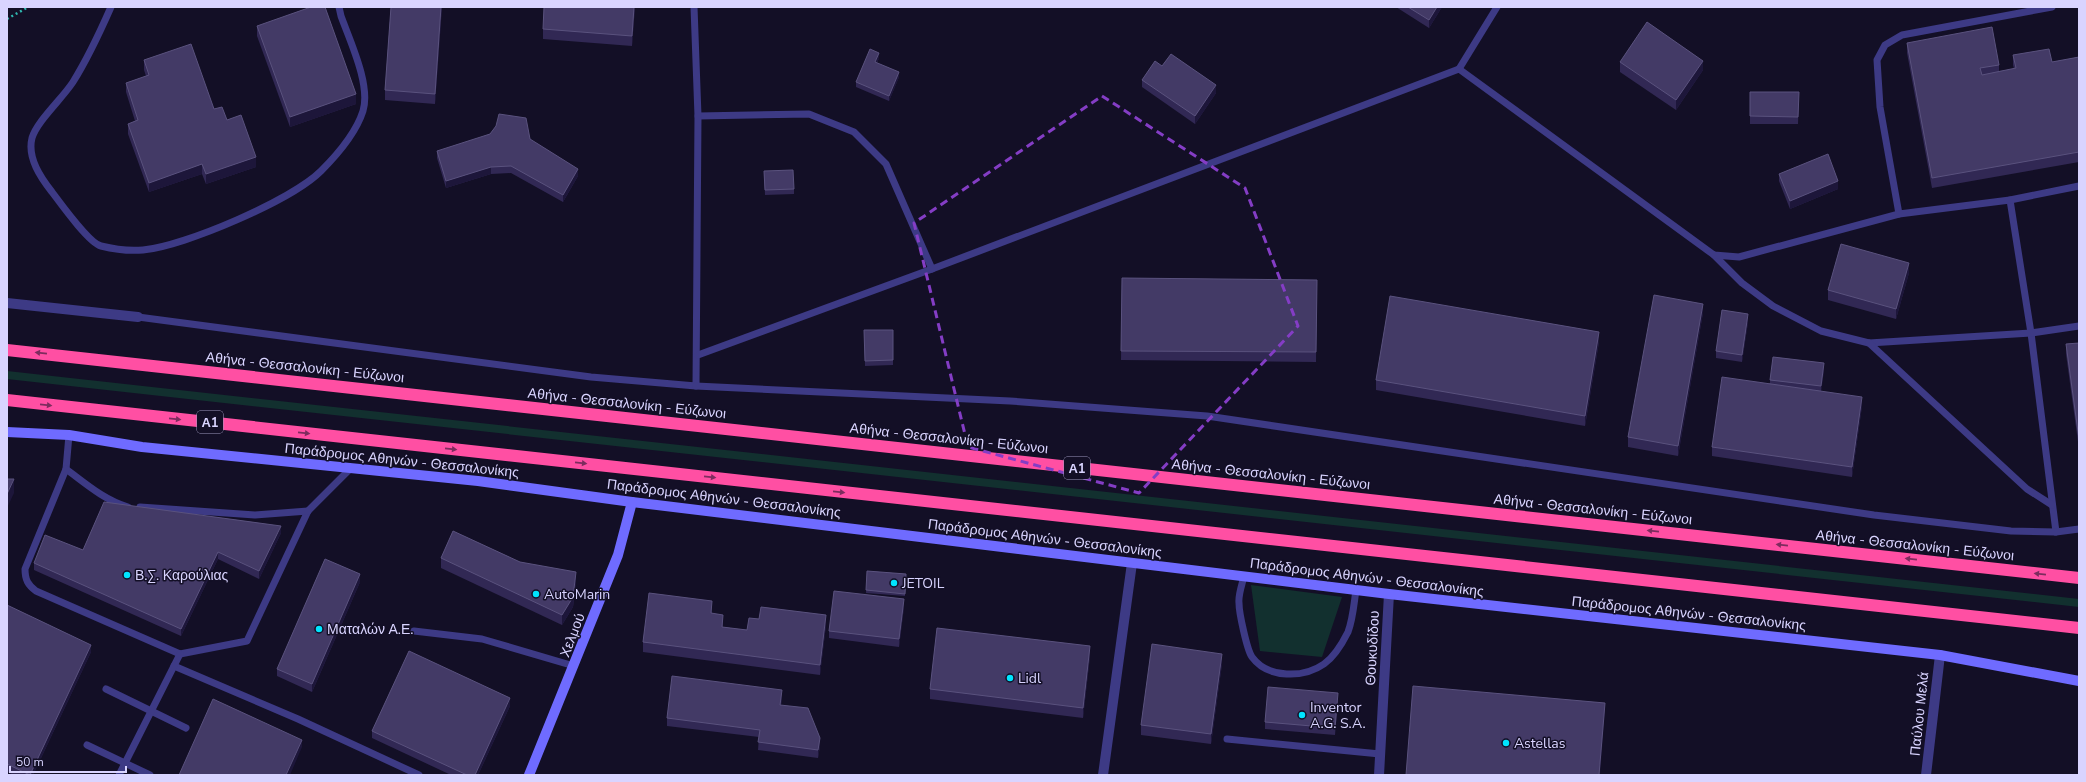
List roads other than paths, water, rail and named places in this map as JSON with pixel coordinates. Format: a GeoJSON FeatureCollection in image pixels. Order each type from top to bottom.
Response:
{"type":"FeatureCollection","features":[{"type":"Feature","properties":{"kind":"highway","name":"Αθήνα - Θεσσαλονίκη - Εύζωνοι"},"geometry":{"type":"LineString","coordinates":[[7,350],[2079,578]]}},
{"type":"Feature","properties":{"kind":"highway","name":"Α1"},"geometry":{"type":"LineString","coordinates":[[7,400],[2079,628]]}},
{"type":"Feature","properties":{"kind":"main road","name":"Παράδρομος Αθηνών - Θεσσαλονίκης"},"geometry":{"type":"LineString","coordinates":[[7,432],[69,435],[142,447],[478,481],[632,502],[1389,594],[1940,655],[2079,681]]}},
{"type":"Feature","properties":{"kind":"main road","name":"Χελμού"},"geometry":{"type":"LineString","coordinates":[[529,775],[618,555],[632,502]]}},
{"type":"Feature","properties":{"kind":"street"},"geometry":{"type":"LineString","coordinates":[[7,303],[138,317]]}},
{"type":"Feature","properties":{"kind":"street"},"geometry":{"type":"LineString","coordinates":[[1103,775],[1132,563]]}},
{"type":"Feature","properties":{"kind":"street","name":"Θουκυδίδου"},"geometry":{"type":"LineString","coordinates":[[1379,775],[1389,594]]}},
{"type":"Feature","properties":{"kind":"street","name":"Παύλου Μελά"},"geometry":{"type":"LineString","coordinates":[[1926,775],[1940,655]]}},
{"type":"Feature","properties":{"kind":"lane"},"geometry":{"type":"LineString","coordinates":[[111,7],[95,43],[72,83],[38,125],[32,139],[32,153],[38,173],[72,220],[99,246],[142,250],[173,244],[229,223],[286,196],[320,172],[348,138],[363,110],[364,84],[340,16],[339,7]]}},
{"type":"Feature","properties":{"kind":"lane"},"geometry":{"type":"LineString","coordinates":[[694,7],[698,116],[698,355],[696,386]]}},
{"type":"Feature","properties":{"kind":"lane"},"geometry":{"type":"LineString","coordinates":[[698,355],[932,270],[1458,69],[1497,7]]}},
{"type":"Feature","properties":{"kind":"lane"},"geometry":{"type":"LineString","coordinates":[[1899,214],[1880,107],[1877,60],[1885,45],[1902,35],[2052,7]]}},
{"type":"Feature","properties":{"kind":"lane"},"geometry":{"type":"LineString","coordinates":[[1458,69],[1714,254],[1742,283],[1774,306],[1821,332],[1870,343],[2030,333],[2079,326]]}},
{"type":"Feature","properties":{"kind":"lane"},"geometry":{"type":"LineString","coordinates":[[698,116],[809,114],[854,132],[886,164],[932,270]]}},
{"type":"Feature","properties":{"kind":"lane"},"geometry":{"type":"LineString","coordinates":[[1714,254],[1739,257],[1899,214],[2010,200],[2079,186]]}},
{"type":"Feature","properties":{"kind":"lane"},"geometry":{"type":"LineString","coordinates":[[2010,200],[2030,333],[2056,532]]}},
{"type":"Feature","properties":{"kind":"lane"},"geometry":{"type":"LineString","coordinates":[[138,317],[591,378],[696,386],[1010,401],[1207,416],[1874,515],[2010,531],[2056,532],[2079,528]]}},
{"type":"Feature","properties":{"kind":"lane"},"geometry":{"type":"LineString","coordinates":[[1870,343],[2027,489],[2052,504]]}},
{"type":"Feature","properties":{"kind":"lane"},"geometry":{"type":"LineString","coordinates":[[69,435],[66,469],[25,569],[25,578],[30,586],[180,654],[247,641],[308,511],[351,468]]}},
{"type":"Feature","properties":{"kind":"lane"},"geometry":{"type":"LineString","coordinates":[[66,469],[105,497],[115,503],[128,507],[255,515],[308,511]]}},
{"type":"Feature","properties":{"kind":"lane"},"geometry":{"type":"LineString","coordinates":[[1244,576],[1239,603],[1244,633],[1252,656],[1268,670],[1284,675],[1304,672],[1324,664],[1337,649],[1348,632],[1356,590]]}},
{"type":"Feature","properties":{"kind":"lane"},"geometry":{"type":"LineString","coordinates":[[414,631],[482,639],[574,666]]}},
{"type":"Feature","properties":{"kind":"lane"},"geometry":{"type":"LineString","coordinates":[[119,775],[180,654]]}},
{"type":"Feature","properties":{"kind":"lane"},"geometry":{"type":"LineString","coordinates":[[174,666],[298,719],[419,775]]}},
{"type":"Feature","properties":{"kind":"lane"},"geometry":{"type":"LineString","coordinates":[[106,689],[186,728]]}},
{"type":"Feature","properties":{"kind":"lane"},"geometry":{"type":"LineString","coordinates":[[1227,739],[1380,754]]}},
{"type":"Feature","properties":{"kind":"lane"},"geometry":{"type":"LineString","coordinates":[[87,745],[150,775]]}},
{"type":"Feature","properties":{"kind":"place","name":"Β.Σ. Καρούλιας"},"geometry":{"type":"Point","coordinates":[127,575]}},
{"type":"Feature","properties":{"kind":"place","name":"JETOIL"},"geometry":{"type":"Point","coordinates":[894,583]}},
{"type":"Feature","properties":{"kind":"place","name":"AutoMarin"},"geometry":{"type":"Point","coordinates":[536,594]}},
{"type":"Feature","properties":{"kind":"place","name":"Ματαλών Α.Ε."},"geometry":{"type":"Point","coordinates":[319,629]}},
{"type":"Feature","properties":{"kind":"place","name":"Lidl"},"geometry":{"type":"Point","coordinates":[1010,678]}},
{"type":"Feature","properties":{"kind":"place","name":"Inventor A.G. S.A."},"geometry":{"type":"Point","coordinates":[1302,715]}},
{"type":"Feature","properties":{"kind":"place","name":"Astellas"},"geometry":{"type":"Point","coordinates":[1506,743]}}]}
